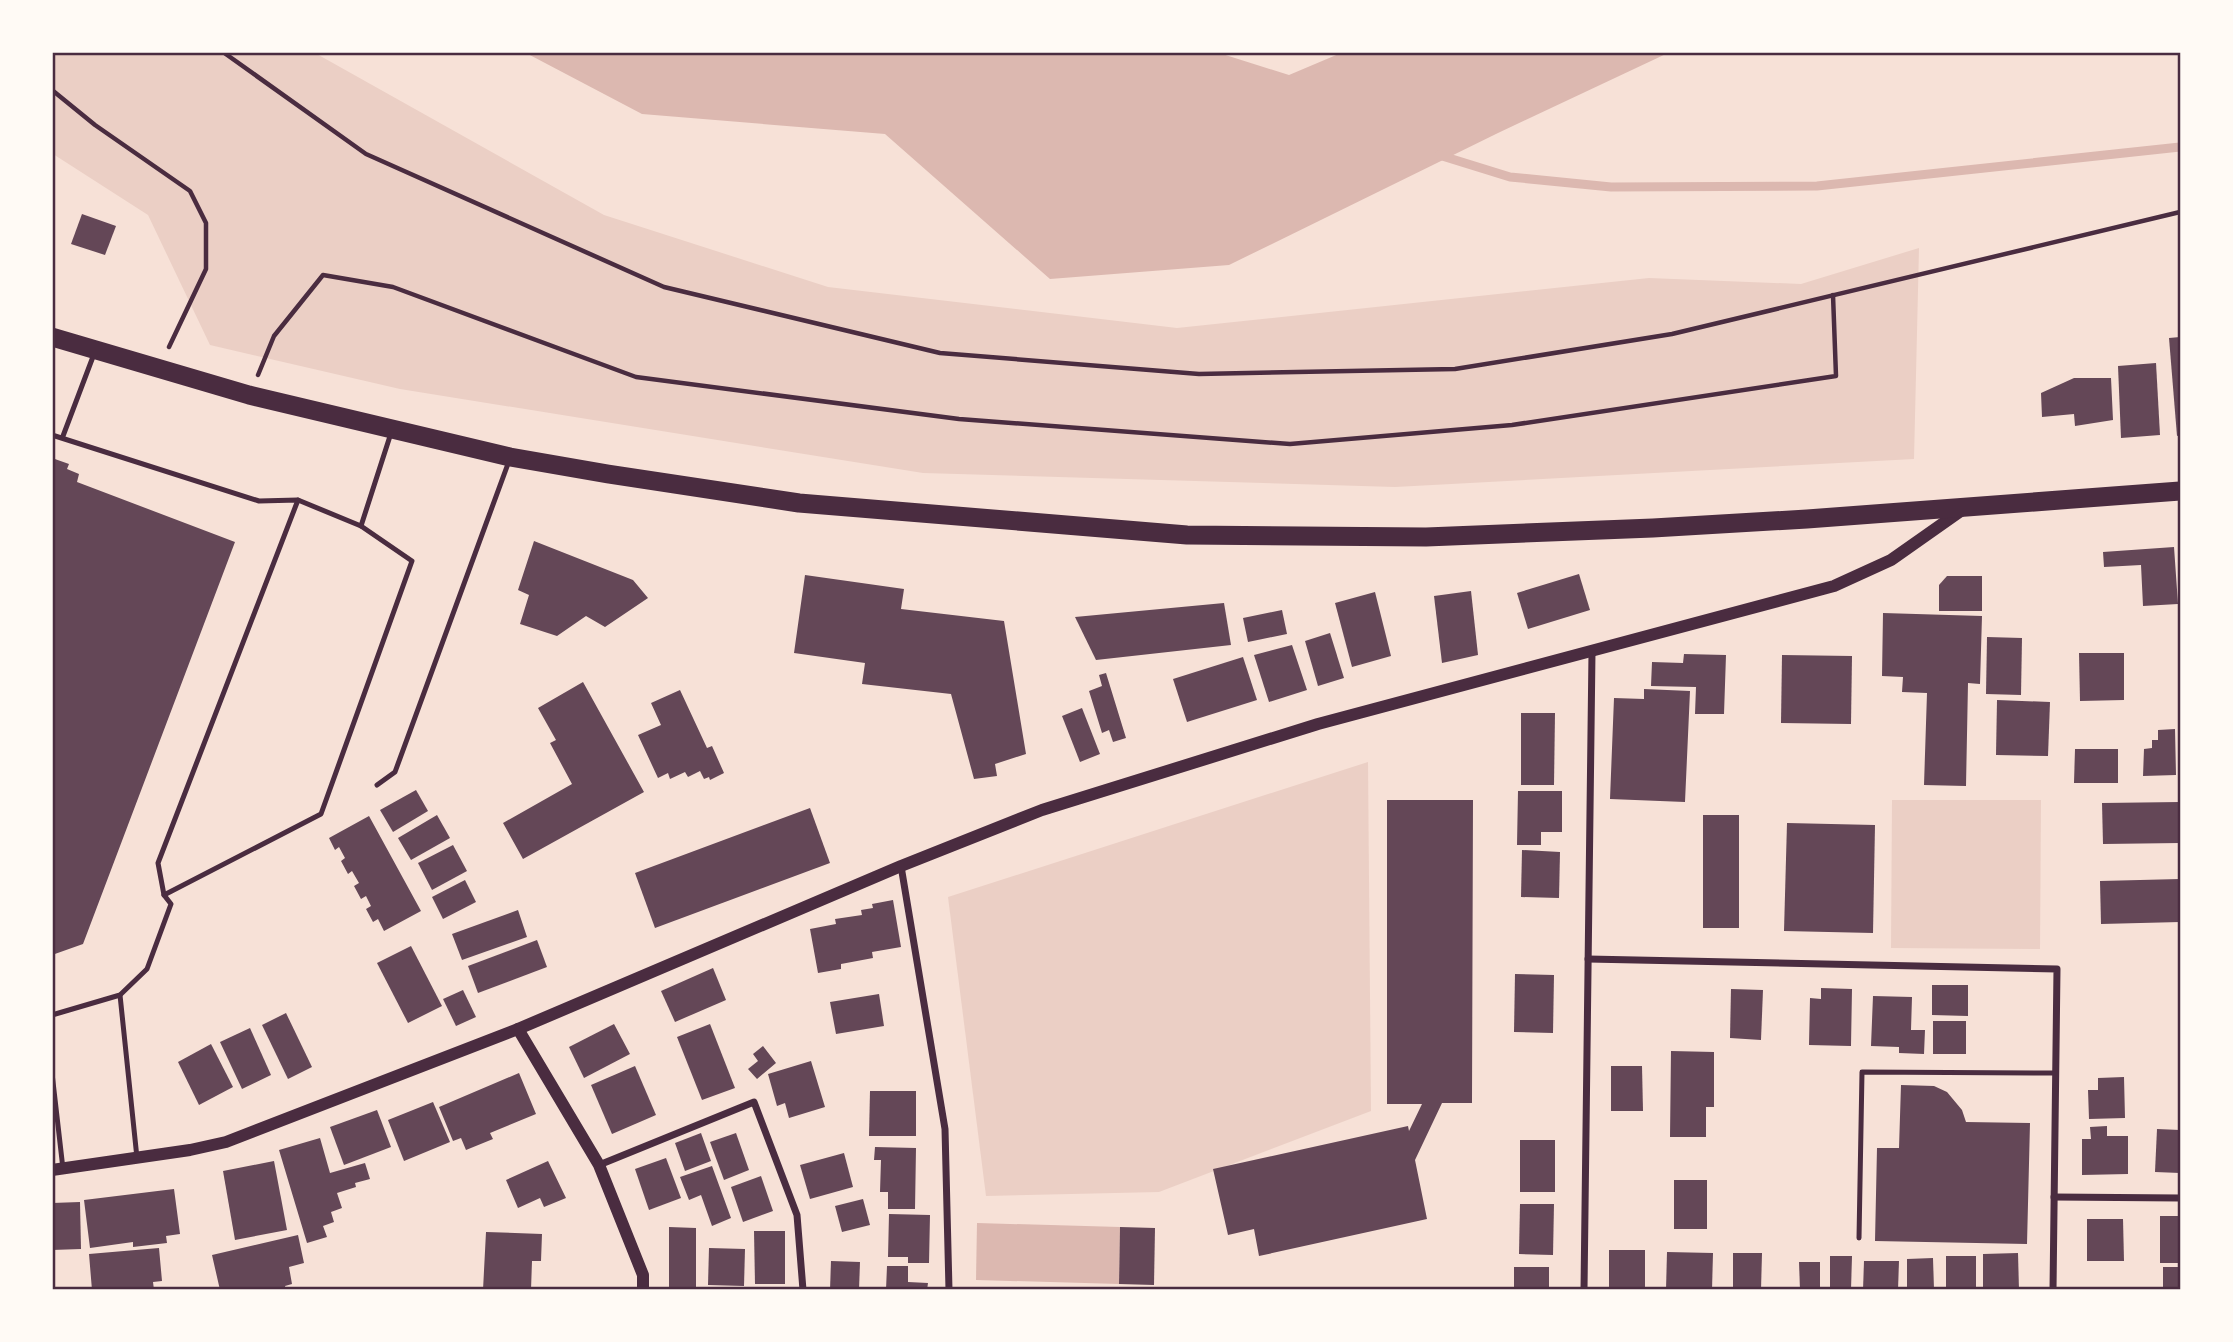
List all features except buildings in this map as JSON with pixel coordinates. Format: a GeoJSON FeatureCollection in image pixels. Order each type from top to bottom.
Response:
{"type":"FeatureCollection","features":[{"type":"Feature","properties":{"kind":"highway"},"geometry":{"type":"LineString","coordinates":[[52,337],[249,395],[510,457],[799,503],[1187,535],[1426,537],[1678,526],[2180,491]]}},
{"type":"Feature","properties":{"kind":"street"},"geometry":{"type":"LineString","coordinates":[[58,1169],[190,1150],[226,1142],[518,1029],[901,866],[1042,810],[1305,728],[1834,586],[1891,560],[1968,505]]}},
{"type":"Feature","properties":{"kind":"street"},"geometry":{"type":"LineString","coordinates":[[1584,1290],[1592,652]]}},
{"type":"Feature","properties":{"kind":"street"},"geometry":{"type":"LineString","coordinates":[[901,866],[945,1129],[949,1290]]}},
{"type":"Feature","properties":{"kind":"street"},"geometry":{"type":"LineString","coordinates":[[1587,959],[2057,969],[2053,1290]]}},
{"type":"Feature","properties":{"kind":"street"},"geometry":{"type":"LineString","coordinates":[[518,1029],[599,1165],[643,1275],[643,1290]]}},
{"type":"Feature","properties":{"kind":"street"},"geometry":{"type":"LineString","coordinates":[[599,1165],[754,1102],[797,1215],[803,1290]]}},
{"type":"Feature","properties":{"kind":"street"},"geometry":{"type":"LineString","coordinates":[[2054,1198],[2180,1198]]}},
{"type":"Feature","properties":{"kind":"lane"},"geometry":{"type":"LineString","coordinates":[[63,436],[95,351]]}},
{"type":"Feature","properties":{"kind":"lane"},"geometry":{"type":"LineString","coordinates":[[361,526],[392,430]]}},
{"type":"Feature","properties":{"kind":"lane"},"geometry":{"type":"LineString","coordinates":[[52,435],[63,436],[259,501],[298,500],[361,526],[412,561],[321,814],[164,895]]}},
{"type":"Feature","properties":{"kind":"lane"},"geometry":{"type":"LineString","coordinates":[[377,785],[395,772],[510,457]]}},
{"type":"Feature","properties":{"kind":"lane"},"geometry":{"type":"LineString","coordinates":[[52,1015],[120,995],[147,969],[171,904],[164,895],[158,863],[298,500]]}},
{"type":"Feature","properties":{"kind":"lane"},"geometry":{"type":"LineString","coordinates":[[120,995],[137,1158]]}},
{"type":"Feature","properties":{"kind":"lane"},"geometry":{"type":"LineString","coordinates":[[1859,1238],[1862,1072],[2055,1073]]}},
{"type":"Feature","properties":{"kind":"lane"},"geometry":{"type":"LineString","coordinates":[[52,1073],[58,1169]]}},
{"type":"Feature","properties":{"kind":"path"},"geometry":{"type":"LineString","coordinates":[[222,52],[366,153],[664,287],[940,353],[1199,374],[1455,369],[1672,334],[2180,212]]}},
{"type":"Feature","properties":{"kind":"path"},"geometry":{"type":"LineString","coordinates":[[52,90],[95,125],[190,191],[206,223],[206,269],[158,369]]}},
{"type":"Feature","properties":{"kind":"path"},"geometry":{"type":"LineString","coordinates":[[249,395],[274,336],[323,275],[393,287],[636,377],[959,419],[1290,444],[1512,425],[1836,376],[1833,295]]}},
{"type":"Feature","properties":{"kind":"shaded area"},"geometry":{"type":"Polygon","coordinates":[[[1216,52],[1289,75],[1341,53],[1668,53],[1229,265],[1050,279],[885,134],[642,114],[526,53],[1216,52]]]}},
{"type":"Feature","properties":{"kind":"shaded area"},"geometry":{"type":"Polygon","coordinates":[[[52,53],[315,53],[604,215],[828,287],[1177,328],[1649,278],[1801,284],[1919,248],[1914,459],[1395,487],[923,473],[400,389],[210,345],[148,215],[53,154],[52,53]]]}},
{"type":"Feature","properties":{"kind":"shaded area"},"geometry":{"type":"Polygon","coordinates":[[[1368,762],[1371,1111],[1159,1192],[986,1196],[948,897],[1368,762]]]}},
{"type":"Feature","properties":{"kind":"shaded area"},"geometry":{"type":"Polygon","coordinates":[[[1892,800],[2041,800],[2040,949],[1891,948],[1892,800]]]}},
{"type":"Feature","properties":{"kind":"shaded area"},"geometry":{"type":"Polygon","coordinates":[[[977,1223],[1120,1227],[1119,1284],[976,1280],[977,1223]]]}},
{"type":"Feature","properties":{"kind":"waterway"},"geometry":{"type":"LineString","coordinates":[[1439,155],[1510,177],[1611,187],[1817,186],[2180,147]]}}]}
